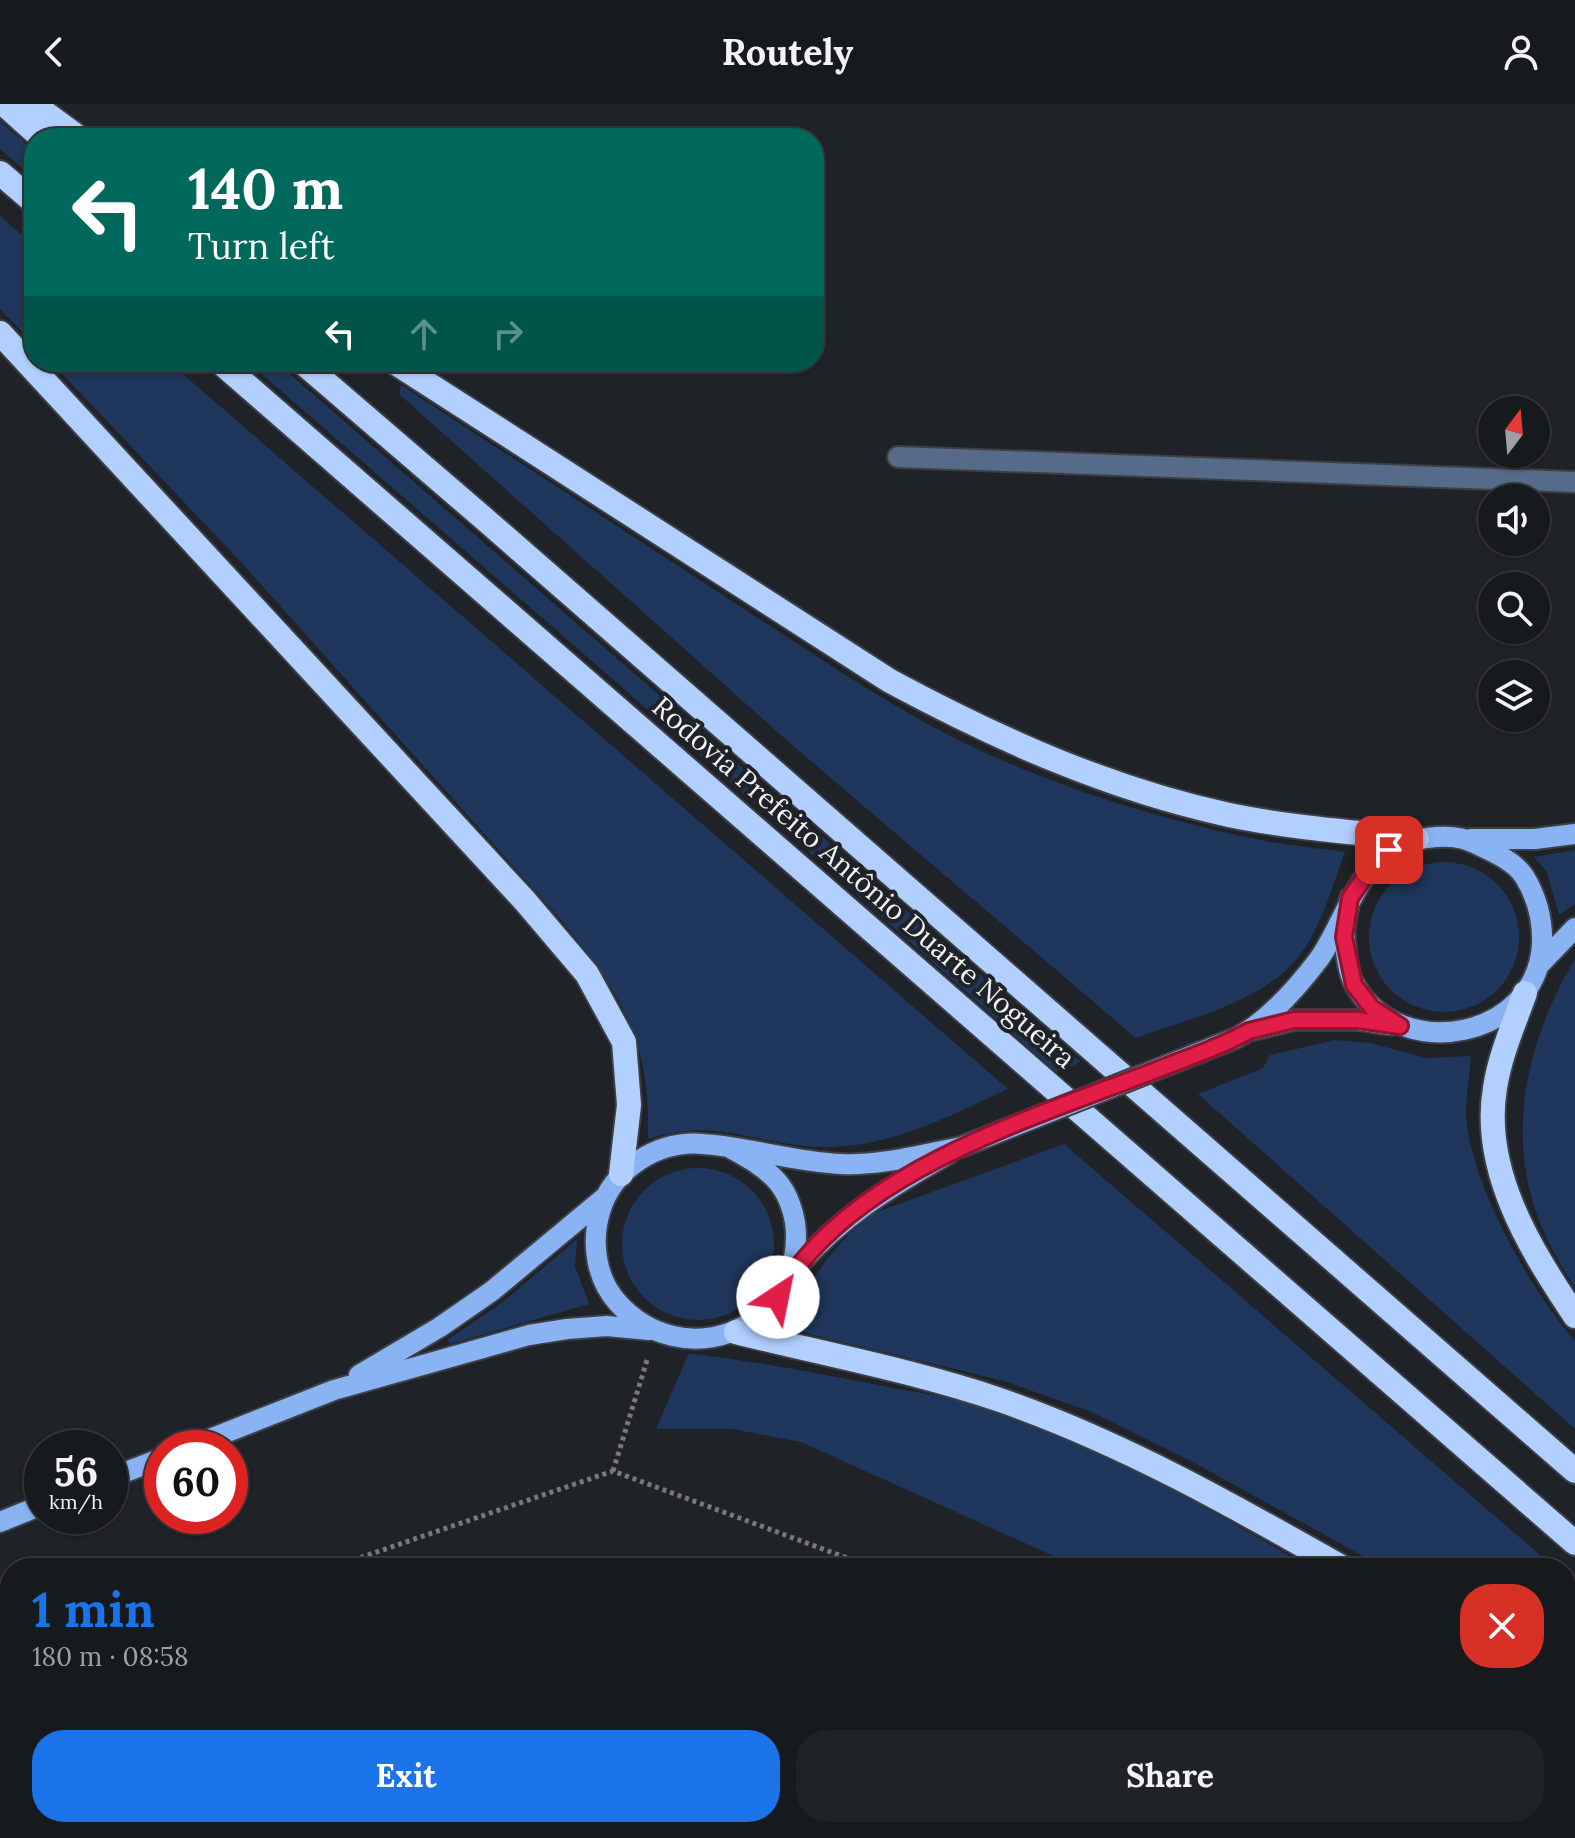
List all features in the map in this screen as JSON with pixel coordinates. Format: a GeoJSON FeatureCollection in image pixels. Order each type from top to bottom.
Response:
{"type":"FeatureCollection","features":[{"type":"Feature","properties":{"kind":"highway"},"geometry":{"type":"LineString","coordinates":[[4,104],[31,128]]}},
{"type":"Feature","properties":{"kind":"highway"},"geometry":{"type":"LineString","coordinates":[[33,104],[65,128]]}},
{"type":"Feature","properties":{"kind":"highway"},"geometry":{"type":"LineString","coordinates":[[0,173],[24,193]]}},
{"type":"Feature","properties":{"kind":"highway"},"geometry":{"type":"LineString","coordinates":[[0,333],[24,359]]}},
{"type":"Feature","properties":{"kind":"highway"},"geometry":{"type":"LineString","coordinates":[[36,372],[525,901],[587,974],[624,1042],[629,1105],[621,1174]]}},
{"type":"Feature","properties":{"kind":"highway","name":"Rodovia Prefeito Antônio Duarte Nogueira"},"geometry":{"type":"LineString","coordinates":[[231,372],[1575,1543]]}},
{"type":"Feature","properties":{"kind":"highway","name":"Rodovia Prefeito Antônio Duarte Nogueira"},"geometry":{"type":"LineString","coordinates":[[314,372],[1575,1471]]}},
{"type":"Feature","properties":{"kind":"highway"},"geometry":{"type":"LineString","coordinates":[[410,372],[890,681],[972,725],[1058,762],[1164,798],[1230,815],[1306,828],[1417,839]]}},
{"type":"Feature","properties":{"kind":"highway"},"geometry":{"type":"LineString","coordinates":[[1525,993],[1495,1089],[1493,1127],[1502,1175],[1517,1220],[1544,1270],[1575,1316]]}},
{"type":"Feature","properties":{"kind":"highway"},"geometry":{"type":"LineString","coordinates":[[736,1332],[944,1384],[1068,1426],[1137,1456],[1225,1501],[1325,1558]]}},
{"type":"Feature","properties":{"kind":"main road"},"geometry":{"type":"LineString","coordinates":[[1243,1035],[1295,989],[1321,956],[1350,898],[1370,869],[1389,850],[1417,839],[1439,836],[1535,839],[1575,834]]}},
{"type":"Feature","properties":{"kind":"main road"},"geometry":{"type":"LineString","coordinates":[[1467,839],[1499,855],[1522,874],[1537,900],[1543,931],[1541,963]]}},
{"type":"Feature","properties":{"kind":"main road"},"geometry":{"type":"LineString","coordinates":[[1350,898],[1344,937],[1354,985],[1372,1008],[1400,1026]]}},
{"type":"Feature","properties":{"kind":"main road"},"geometry":{"type":"LineString","coordinates":[[790,1274],[823,1237],[862,1205],[961,1147],[1243,1035],[1294,1020],[1358,1020],[1434,1034],[1468,1030],[1500,1017],[1525,993],[1541,963],[1575,928]]}},
{"type":"Feature","properties":{"kind":"main road"},"geometry":{"type":"LineString","coordinates":[[334,1390],[440,1327],[492,1291],[604,1198],[621,1174],[646,1156],[672,1146],[702,1143],[844,1164],[961,1147]]}},
{"type":"Feature","properties":{"kind":"main road"},"geometry":{"type":"LineString","coordinates":[[233,1430],[334,1390],[529,1335],[607,1326],[707,1339],[736,1332],[762,1315],[778,1297],[790,1274],[796,1250],[796,1225],[790,1204],[778,1182],[758,1163],[732,1149]]}},
{"type":"Feature","properties":{"kind":"main road"},"geometry":{"type":"LineString","coordinates":[[604,1198],[594,1232],[597,1261],[609,1293],[628,1314],[656,1331]]}},
{"type":"Feature","properties":{"kind":"main road"},"geometry":{"type":"LineString","coordinates":[[0,1522],[24,1512]]}},
{"type":"Feature","properties":{"kind":"street"},"geometry":{"type":"LineString","coordinates":[[898,457],[1575,482]]}},
{"type":"Feature","properties":{"kind":"path"},"geometry":{"type":"LineString","coordinates":[[613,1471],[656,1331]]}},
{"type":"Feature","properties":{"kind":"path"},"geometry":{"type":"LineString","coordinates":[[359,1558],[613,1471],[847,1558]]}},
{"type":"Feature","properties":{"kind":"shaded area"},"geometry":{"type":"Polygon","coordinates":[[[0,121],[24,142],[24,169],[0,149],[0,121]]]}},
{"type":"Feature","properties":{"kind":"shaded area"},"geometry":{"type":"Polygon","coordinates":[[[0,216],[24,236],[24,334],[0,309],[0,216]]]}},
{"type":"Feature","properties":{"kind":"shaded area"},"geometry":{"type":"Polygon","coordinates":[[[60,372],[181,372],[1008,1089],[909,1132],[858,1145],[804,1146],[710,1131],[671,1133],[648,1139],[644,1072],[637,1043],[614,992],[597,967],[556,914],[240,561],[60,372]]]}},
{"type":"Feature","properties":{"kind":"shaded area"},"geometry":{"type":"Polygon","coordinates":[[[260,372],[288,372],[1081,1062],[1056,1072],[708,762],[260,372]]]}},
{"type":"Feature","properties":{"kind":"shaded area"},"geometry":{"type":"Polygon","coordinates":[[[401,385],[839,671],[969,745],[1052,781],[1153,814],[1255,839],[1345,852],[1308,944],[1285,971],[1247,997],[1136,1038],[792,745],[399,394],[401,385]]]}},
{"type":"Feature","properties":{"kind":"shaded area"},"geometry":{"type":"Polygon","coordinates":[[[1575,850],[1575,904],[1559,915],[1547,872],[1534,857],[1575,850]]]}},
{"type":"Feature","properties":{"kind":"shaded area"},"geometry":{"type":"Polygon","coordinates":[[[1444,862],[1473,868],[1497,884],[1513,908],[1519,937],[1513,966],[1497,990],[1473,1006],[1444,1012],[1415,1006],[1391,990],[1375,966],[1369,937],[1375,908],[1391,884],[1415,868],[1444,862]]]}},
{"type":"Feature","properties":{"kind":"shaded area"},"geometry":{"type":"Polygon","coordinates":[[[1575,959],[1575,1288],[1553,1251],[1536,1212],[1527,1180],[1523,1114],[1535,1049],[1559,988],[1575,959]]]}},
{"type":"Feature","properties":{"kind":"shaded area"},"geometry":{"type":"Polygon","coordinates":[[[1335,1040],[1370,1043],[1426,1058],[1471,1056],[1466,1116],[1472,1150],[1493,1208],[1524,1268],[1575,1341],[1575,1429],[1198,1094],[1263,1068],[1270,1055],[1335,1040]]]}},
{"type":"Feature","properties":{"kind":"shaded area"},"geometry":{"type":"Polygon","coordinates":[[[1064,1144],[1543,1558],[1367,1558],[1187,1459],[1089,1411],[1004,1381],[784,1328],[833,1252],[874,1213],[1064,1144]]]}},
{"type":"Feature","properties":{"kind":"shaded area"},"geometry":{"type":"Polygon","coordinates":[[[698,1168],[727,1174],[752,1190],[768,1215],[774,1244],[768,1273],[752,1298],[727,1314],[698,1320],[669,1314],[644,1298],[628,1273],[622,1244],[628,1215],[644,1190],[669,1174],[698,1168]]]}},
{"type":"Feature","properties":{"kind":"shaded area"},"geometry":{"type":"Polygon","coordinates":[[[577,1239],[575,1266],[589,1304],[450,1344],[447,1340],[503,1302],[577,1239]]]}},
{"type":"Feature","properties":{"kind":"shaded area"},"geometry":{"type":"Polygon","coordinates":[[[689,1353],[942,1397],[1016,1419],[1103,1455],[1293,1558],[1058,1558],[801,1442],[733,1429],[656,1429],[689,1353]]]}},
{"type":"Feature","properties":{"kind":"route"},"geometry":{"type":"LineString","coordinates":[[778,1297],[790,1274],[823,1237],[862,1205],[961,1147],[1249,1031],[1294,1020],[1358,1020],[1400,1026],[1372,1008],[1354,985],[1344,937],[1350,898],[1370,869],[1389,850]]}}]}
